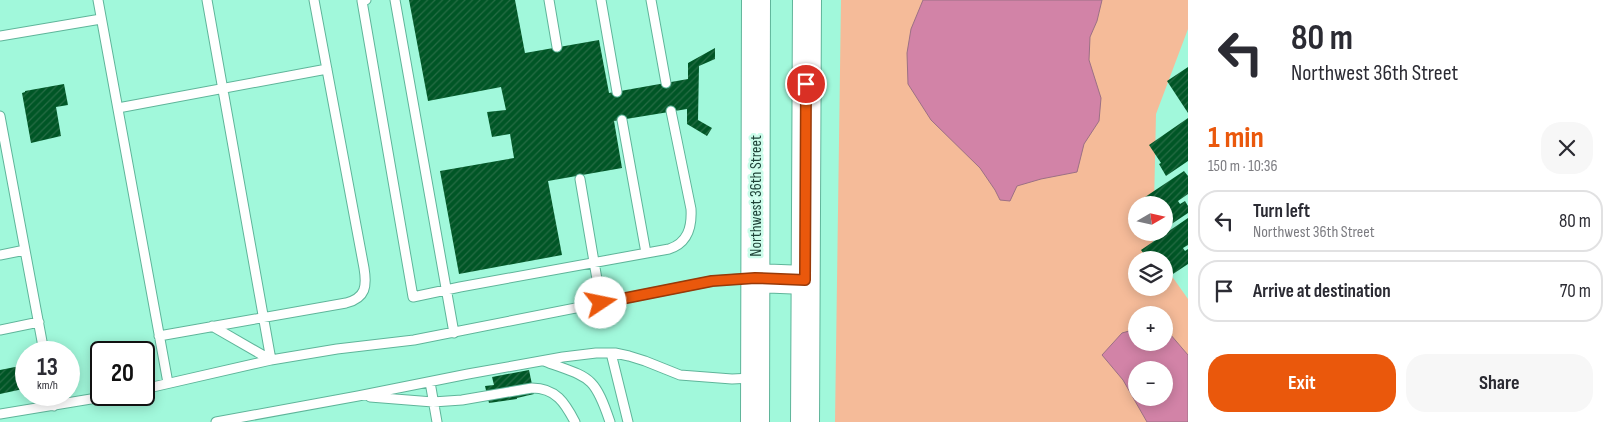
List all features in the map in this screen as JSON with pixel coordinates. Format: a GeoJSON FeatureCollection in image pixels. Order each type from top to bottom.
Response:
{"type":"FeatureCollection","features":[{"type":"Feature","properties":{"kind":"main road","name":"Northwest 36th Street"},"geometry":{"type":"LineString","coordinates":[[755,422],[756,0]]}},
{"type":"Feature","properties":{"kind":"main road"},"geometry":{"type":"LineString","coordinates":[[805,422],[807,0]]}},
{"type":"Feature","properties":{"kind":"main road"},"geometry":{"type":"LineString","coordinates":[[755,278],[805,280]]}},
{"type":"Feature","properties":{"kind":"lane"},"geometry":{"type":"LineString","coordinates":[[98,0],[168,383]]}},
{"type":"Feature","properties":{"kind":"lane"},"geometry":{"type":"LineString","coordinates":[[207,0],[271,360]]}},
{"type":"Feature","properties":{"kind":"lane"},"geometry":{"type":"LineString","coordinates":[[159,336],[354,301],[361,295],[366,284],[364,268],[314,0]]}},
{"type":"Feature","properties":{"kind":"lane"},"geometry":{"type":"LineString","coordinates":[[366,0],[362,1],[413,298],[460,287],[669,249],[682,243],[690,230],[691,209],[672,111]]}},
{"type":"Feature","properties":{"kind":"lane"},"geometry":{"type":"LineString","coordinates":[[395,0],[454,332]]}},
{"type":"Feature","properties":{"kind":"lane"},"geometry":{"type":"LineString","coordinates":[[550,0],[558,47]]}},
{"type":"Feature","properties":{"kind":"lane"},"geometry":{"type":"LineString","coordinates":[[600,0],[617,92]]}},
{"type":"Feature","properties":{"kind":"lane"},"geometry":{"type":"LineString","coordinates":[[652,0],[666,83]]}},
{"type":"Feature","properties":{"kind":"lane"},"geometry":{"type":"LineString","coordinates":[[0,36],[102,19]]}},
{"type":"Feature","properties":{"kind":"lane"},"geometry":{"type":"LineString","coordinates":[[118,108],[327,69]]}},
{"type":"Feature","properties":{"kind":"lane"},"geometry":{"type":"LineString","coordinates":[[0,116],[42,341]]}},
{"type":"Feature","properties":{"kind":"lane"},"geometry":{"type":"LineString","coordinates":[[622,120],[646,253]]}},
{"type":"Feature","properties":{"kind":"lane"},"geometry":{"type":"LineString","coordinates":[[580,178],[601,303]]}},
{"type":"Feature","properties":{"kind":"lane"},"geometry":{"type":"LineString","coordinates":[[0,255],[25,250]]}},
{"type":"Feature","properties":{"kind":"lane"},"geometry":{"type":"LineString","coordinates":[[155,387],[271,360],[337,349],[395,344],[712,281],[755,278]]}},
{"type":"Feature","properties":{"kind":"lane"},"geometry":{"type":"LineString","coordinates":[[0,330],[39,322]]}},
{"type":"Feature","properties":{"kind":"lane"},"geometry":{"type":"LineString","coordinates":[[212,326],[271,360]]}},
{"type":"Feature","properties":{"kind":"lane"},"geometry":{"type":"LineString","coordinates":[[611,353],[628,422]]}},
{"type":"Feature","properties":{"kind":"lane"},"geometry":{"type":"LineString","coordinates":[[216,422],[576,355],[611,353],[629,356],[680,376],[755,378]]}},
{"type":"Feature","properties":{"kind":"lane"},"geometry":{"type":"LineString","coordinates":[[544,361],[577,372],[589,380],[599,390],[610,422]]}},
{"type":"Feature","properties":{"kind":"lane"},"geometry":{"type":"LineString","coordinates":[[430,382],[437,422]]}},
{"type":"Feature","properties":{"kind":"lane"},"geometry":{"type":"LineString","coordinates":[[358,396],[433,402],[462,400],[539,388],[559,397],[564,402],[575,422]]}},
{"type":"Feature","properties":{"kind":"lane"},"geometry":{"type":"LineString","coordinates":[[0,414],[54,406]]}},
{"type":"Feature","properties":{"kind":"shaded area"},"geometry":{"type":"Polygon","coordinates":[[[841,0],[1188,0],[1188,29],[1156,114],[1154,196],[1128,196],[1128,241],[1153,241],[1154,251],[1128,251],[1128,296],[1173,296],[1173,278],[1188,299],[1188,422],[835,422],[841,0]]]}},
{"type":"Feature","properties":{"kind":"shaded area"},"geometry":{"type":"Polygon","coordinates":[[[923,0],[1102,0],[1097,21],[1090,37],[1089,60],[1101,98],[1099,121],[1084,144],[1077,172],[1017,186],[1010,201],[1000,200],[980,168],[931,120],[908,84],[907,53],[911,29],[923,0]]]}},
{"type":"Feature","properties":{"kind":"shaded area"},"geometry":{"type":"Polygon","coordinates":[[[1128,331],[1128,351],[1173,351],[1173,338],[1188,355],[1188,422],[1147,422],[1138,406],[1173,406],[1173,361],[1128,361],[1128,389],[1102,355],[1122,333],[1128,331]]]}},
{"type":"Feature","properties":{"kind":"building"},"geometry":{"type":"Polygon","coordinates":[[[409,0],[515,0],[525,53],[599,40],[609,93],[688,79],[688,63],[715,48],[715,59],[699,66],[698,120],[712,128],[707,136],[687,124],[687,109],[614,121],[622,168],[548,181],[562,255],[459,274],[440,171],[514,158],[510,134],[492,137],[487,112],[506,110],[501,87],[428,101],[409,0]]]}},
{"type":"Feature","properties":{"kind":"building"},"geometry":{"type":"Polygon","coordinates":[[[1188,67],[1188,113],[1167,81],[1188,67]]]}},
{"type":"Feature","properties":{"kind":"building"},"geometry":{"type":"Polygon","coordinates":[[[64,84],[68,105],[56,107],[61,136],[31,143],[22,93],[64,84]]]}},
{"type":"Feature","properties":{"kind":"building"},"geometry":{"type":"Polygon","coordinates":[[[1188,118],[1188,161],[1166,176],[1159,164],[1161,163],[1149,145],[1188,118]]]}},
{"type":"Feature","properties":{"kind":"building"},"geometry":{"type":"Polygon","coordinates":[[[1184,171],[1188,176],[1188,194],[1178,201],[1180,204],[1185,201],[1188,206],[1188,213],[1173,223],[1173,196],[1146,196],[1184,171]]]}},
{"type":"Feature","properties":{"kind":"building"},"geometry":{"type":"Polygon","coordinates":[[[1188,218],[1188,245],[1183,248],[1185,251],[1188,249],[1188,264],[1173,274],[1173,251],[1141,250],[1154,241],[1173,241],[1173,228],[1188,218]]]}},
{"type":"Feature","properties":{"kind":"building"},"geometry":{"type":"Polygon","coordinates":[[[15,367],[15,391],[0,394],[0,370],[15,367]]]}},
{"type":"Feature","properties":{"kind":"building"},"geometry":{"type":"Polygon","coordinates":[[[529,370],[534,394],[517,399],[489,403],[485,386],[494,385],[492,377],[529,370]]]}},
{"type":"Feature","properties":{"kind":"route"},"geometry":{"type":"LineString","coordinates":[[601,303],[712,281],[755,278],[805,280],[806,84]]}}]}
